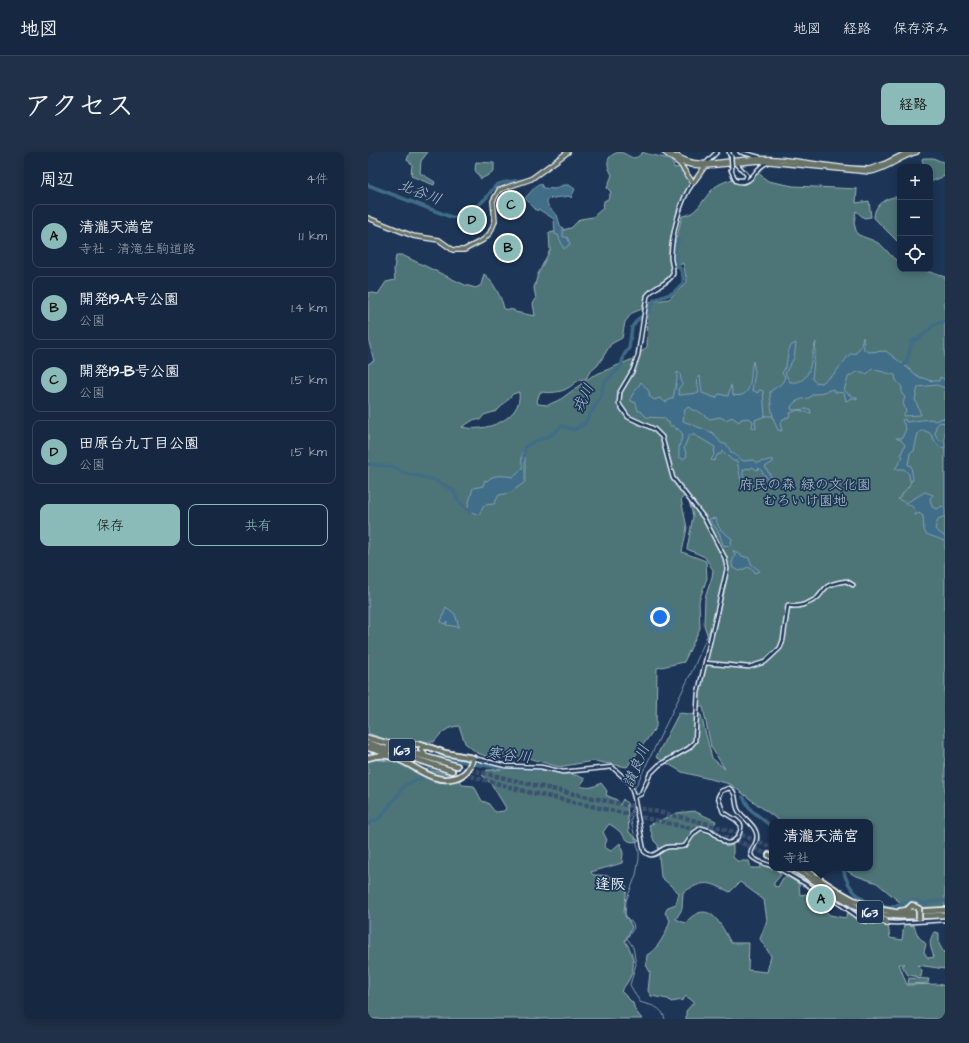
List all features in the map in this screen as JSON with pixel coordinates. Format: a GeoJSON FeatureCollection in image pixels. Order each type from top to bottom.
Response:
{"type":"FeatureCollection","features":[{"type":"Feature","properties":{"kind":"highway","name":"163"},"geometry":{"type":"LineString","coordinates":[[368,738],[390,744],[416,743],[433,748]]}},
{"type":"Feature","properties":{"kind":"highway","name":"163"},"geometry":{"type":"LineString","coordinates":[[368,738],[457,766]]}},
{"type":"Feature","properties":{"kind":"highway","name":"163"},"geometry":{"type":"LineString","coordinates":[[368,743],[418,761],[452,771]]}},
{"type":"Feature","properties":{"kind":"highway","name":"163"},"geometry":{"type":"LineString","coordinates":[[368,758],[378,755],[390,756],[431,777],[445,779],[460,776],[468,770],[472,758],[425,746],[421,751],[423,754],[437,760]]}},
{"type":"Feature","properties":{"kind":"highway","name":"163"},"geometry":{"type":"LineString","coordinates":[[368,748],[418,761]]}},
{"type":"Feature","properties":{"kind":"highway","name":"163"},"geometry":{"type":"LineString","coordinates":[[798,871],[858,908],[886,916],[945,912]]}},
{"type":"Feature","properties":{"kind":"highway","name":"163"},"geometry":{"type":"LineString","coordinates":[[808,871],[848,898],[878,910],[914,914],[945,912]]}},
{"type":"Feature","properties":{"kind":"highway","name":"163"},"geometry":{"type":"LineString","coordinates":[[848,902],[858,910],[885,920],[887,923]]}},
{"type":"Feature","properties":{"kind":"highway"},"geometry":{"type":"LineString","coordinates":[[910,910],[914,905],[919,909],[919,920]]}},
{"type":"Feature","properties":{"kind":"highway"},"geometry":{"type":"LineString","coordinates":[[878,910],[945,912]]}},
{"type":"Feature","properties":{"kind":"main road"},"geometry":{"type":"LineString","coordinates":[[368,218],[413,236],[439,240],[453,250],[464,250],[483,240],[490,233],[495,221],[493,201],[499,190],[531,179],[568,152]]}},
{"type":"Feature","properties":{"kind":"main road"},"geometry":{"type":"LineString","coordinates":[[664,152],[680,164],[693,183],[706,164]]}},
{"type":"Feature","properties":{"kind":"main road"},"geometry":{"type":"LineString","coordinates":[[668,152],[684,163],[706,164],[772,162],[870,172],[880,170],[905,156],[917,152]]}},
{"type":"Feature","properties":{"kind":"main road"},"geometry":{"type":"LineString","coordinates":[[672,152],[685,160],[706,164],[765,159],[869,169],[884,164],[908,152]]}},
{"type":"Feature","properties":{"kind":"street"},"geometry":{"type":"LineString","coordinates":[[706,164],[717,152]]}},
{"type":"Feature","properties":{"kind":"street"},"geometry":{"type":"LineString","coordinates":[[740,152],[765,159]]}},
{"type":"Feature","properties":{"kind":"street"},"geometry":{"type":"LineString","coordinates":[[730,154],[734,176],[738,180],[743,181],[746,179],[746,173],[736,163]]}},
{"type":"Feature","properties":{"kind":"street"},"geometry":{"type":"LineString","coordinates":[[732,170],[736,181],[745,183],[761,166],[772,162]]}},
{"type":"Feature","properties":{"kind":"street"},"geometry":{"type":"LineString","coordinates":[[634,797],[640,794],[650,774],[659,765],[689,748],[694,741],[696,704],[727,573],[725,558],[704,518],[673,478],[660,434],[652,427],[626,415],[620,408],[619,400],[620,391],[637,360],[647,296],[652,290],[668,282],[673,274],[670,257],[679,215],[686,195],[693,183]]}},
{"type":"Feature","properties":{"kind":"street"},"geometry":{"type":"LineString","coordinates":[[705,663],[749,667],[761,664],[777,651],[782,643],[788,605],[795,607],[807,603],[818,597],[826,587],[840,582],[846,581],[853,585]]}},
{"type":"Feature","properties":{"kind":"street"},"geometry":{"type":"LineString","coordinates":[[472,758],[506,766],[541,767],[564,772],[612,767],[630,783],[644,851],[653,855],[665,848],[684,846],[694,833],[701,828],[711,831],[726,843],[734,841],[740,834],[741,825],[723,812],[718,797],[721,791],[727,788],[731,789],[735,796],[738,809],[753,826],[756,833],[756,840],[750,850],[751,856],[759,862],[769,865]]}},
{"type":"Feature","properties":{"kind":"street"},"geometry":{"type":"LineString","coordinates":[[783,871],[840,904],[859,919],[870,922],[887,923],[919,920],[945,920]]}},
{"type":"Feature","properties":{"kind":"green space"},"geometry":{"type":"Polygon","coordinates":[[[410,152],[428,152],[421,161],[420,173],[435,182],[434,185],[411,176],[412,164],[407,160],[410,152]]]}},
{"type":"Feature","properties":{"kind":"green space","name":"府民の森 緑の文化園 むろいけ園地"},"geometry":{"type":"Polygon","coordinates":[[[619,152],[634,158],[643,152],[662,157],[670,161],[674,168],[680,167],[690,182],[678,215],[669,256],[672,267],[671,275],[667,281],[647,293],[642,309],[632,313],[625,322],[622,338],[611,344],[598,365],[589,373],[586,379],[578,381],[562,391],[540,392],[537,401],[538,404],[548,405],[561,399],[592,376],[633,359],[647,347],[648,302],[669,299],[687,282],[683,263],[675,268],[672,257],[682,216],[688,215],[697,209],[715,187],[721,183],[733,179],[740,184],[743,184],[749,181],[757,172],[768,181],[793,186],[857,189],[856,203],[869,201],[871,217],[864,218],[856,211],[854,223],[857,234],[873,240],[881,245],[897,260],[897,272],[929,272],[945,277],[945,916],[932,915],[902,904],[877,883],[847,871],[873,871],[873,819],[777,819],[730,784],[682,772],[656,757],[679,713],[701,715],[712,758],[725,769],[711,747],[703,707],[698,706],[698,696],[706,661],[708,637],[704,625],[705,598],[713,570],[705,557],[687,549],[693,516],[689,501],[694,507],[696,504],[688,494],[681,499],[687,528],[682,552],[706,561],[707,578],[699,601],[700,628],[684,662],[657,668],[656,727],[627,767],[593,761],[559,767],[528,758],[489,757],[477,753],[465,743],[459,726],[445,731],[434,742],[389,741],[368,733],[368,364],[374,361],[369,342],[368,292],[378,294],[386,282],[395,280],[394,270],[396,255],[402,255],[465,285],[476,288],[481,285],[484,274],[497,290],[502,300],[504,309],[514,310],[515,312],[535,316],[533,303],[536,299],[534,288],[538,274],[550,250],[549,233],[571,228],[580,219],[593,217],[603,208],[604,201],[608,199],[611,192],[607,188],[612,175],[608,164],[609,158],[619,152]],[[519,392],[513,394],[497,411],[484,415],[480,420],[475,419],[462,427],[480,428],[490,426],[508,417],[515,410],[519,402],[519,392]]]}},
{"type":"Feature","properties":{"kind":"green space"},"geometry":{"type":"Polygon","coordinates":[[[933,158],[945,163],[945,176],[933,181],[933,164],[923,164],[922,159],[933,158]]]}},
{"type":"Feature","properties":{"kind":"green space"},"geometry":{"type":"Polygon","coordinates":[[[476,162],[494,163],[494,172],[481,179],[475,170],[476,162]]]}},
{"type":"Feature","properties":{"kind":"green space"},"geometry":{"type":"Polygon","coordinates":[[[897,197],[897,241],[874,218],[877,207],[886,199],[897,197]]]}},
{"type":"Feature","properties":{"kind":"green space"},"geometry":{"type":"Polygon","coordinates":[[[472,211],[480,221],[478,226],[474,228],[468,226],[465,218],[472,211]]]}},
{"type":"Feature","properties":{"kind":"green space"},"geometry":{"type":"Polygon","coordinates":[[[372,759],[398,762],[417,772],[426,769],[459,777],[462,785],[474,786],[482,801],[488,803],[495,812],[504,811],[506,808],[492,785],[482,775],[487,770],[538,770],[576,775],[585,779],[580,786],[591,787],[601,783],[607,791],[606,795],[617,800],[620,805],[623,799],[627,803],[629,832],[639,841],[632,842],[628,840],[618,830],[609,824],[603,832],[607,840],[604,847],[611,851],[620,843],[623,853],[622,863],[591,872],[593,875],[616,878],[627,887],[624,912],[632,927],[625,941],[632,954],[633,967],[632,973],[626,985],[621,991],[633,1003],[635,1010],[642,1019],[368,1019],[368,760],[372,759]]]}},
{"type":"Feature","properties":{"kind":"green space"},"geometry":{"type":"Polygon","coordinates":[[[694,811],[716,821],[713,828],[719,833],[726,847],[733,845],[733,857],[737,861],[749,861],[751,868],[760,868],[761,865],[769,867],[769,871],[779,871],[781,875],[774,883],[774,886],[778,887],[783,878],[789,877],[799,884],[800,895],[806,894],[830,915],[845,918],[848,913],[854,910],[881,920],[884,924],[888,925],[890,938],[902,940],[904,924],[914,926],[918,936],[926,944],[924,952],[928,958],[934,957],[930,944],[932,935],[934,932],[939,933],[939,944],[944,953],[945,951],[945,969],[917,965],[922,970],[921,977],[908,975],[902,966],[905,964],[899,964],[907,985],[939,984],[945,986],[945,1019],[686,1019],[686,1011],[694,1002],[686,996],[683,1000],[671,1002],[668,999],[651,996],[648,991],[650,972],[646,965],[647,955],[655,949],[667,930],[670,920],[665,913],[668,907],[676,904],[679,893],[661,877],[658,845],[654,841],[649,825],[677,813],[694,811]],[[740,882],[730,892],[706,883],[697,885],[683,892],[682,909],[676,919],[685,923],[693,916],[701,912],[713,916],[723,928],[731,943],[749,943],[748,970],[767,972],[771,956],[760,939],[767,920],[764,900],[740,882]]]}},
{"type":"Feature","properties":{"kind":"green space"},"geometry":{"type":"Polygon","coordinates":[[[909,978],[929,979],[928,983],[908,984],[909,978]]]}},
{"type":"Feature","properties":{"kind":"water"},"geometry":{"type":"Polygon","coordinates":[[[538,184],[541,184],[543,188],[555,189],[563,185],[569,185],[575,189],[571,198],[569,196],[547,199],[548,206],[557,215],[560,225],[563,228],[563,237],[567,237],[570,244],[564,249],[558,235],[555,234],[554,219],[538,209],[537,211],[525,198],[538,184]]]}},
{"type":"Feature","properties":{"kind":"water"},"geometry":{"type":"Polygon","coordinates":[[[863,337],[864,350],[869,352],[886,351],[919,377],[932,381],[939,381],[940,377],[945,380],[945,388],[937,385],[918,387],[915,399],[921,415],[903,416],[906,411],[903,403],[905,397],[902,394],[902,387],[896,380],[895,375],[872,369],[866,375],[864,372],[857,372],[849,375],[844,390],[848,394],[857,398],[857,400],[852,398],[846,401],[844,393],[835,392],[833,389],[813,394],[809,398],[801,399],[794,403],[791,408],[792,410],[810,409],[811,413],[798,410],[790,413],[789,417],[783,419],[780,424],[782,431],[778,430],[772,412],[770,392],[781,384],[784,379],[785,376],[782,374],[786,365],[790,347],[796,343],[794,358],[785,373],[790,382],[798,382],[807,375],[816,342],[812,379],[815,382],[822,383],[834,374],[850,354],[856,353],[861,346],[863,337]]]}},
{"type":"Feature","properties":{"kind":"water"},"geometry":{"type":"Polygon","coordinates":[[[753,361],[755,372],[752,390],[758,393],[759,390],[763,391],[765,416],[755,420],[756,429],[752,427],[753,421],[749,418],[741,419],[739,422],[732,417],[726,420],[720,417],[710,419],[689,407],[685,409],[683,421],[713,433],[721,443],[727,445],[731,452],[743,461],[753,460],[757,463],[773,459],[773,462],[765,467],[772,478],[771,483],[759,468],[757,470],[752,467],[750,469],[747,468],[743,470],[746,483],[742,484],[737,461],[733,461],[723,451],[721,454],[718,454],[714,461],[711,460],[714,455],[715,447],[695,435],[689,435],[684,448],[687,456],[683,459],[679,457],[679,447],[683,434],[674,426],[670,426],[669,422],[667,422],[665,418],[646,417],[641,411],[638,411],[636,403],[631,401],[631,397],[641,382],[648,390],[649,396],[654,400],[660,398],[665,402],[673,398],[677,380],[677,372],[680,374],[682,384],[678,389],[679,395],[699,393],[697,379],[700,376],[702,393],[716,398],[719,394],[728,396],[731,385],[733,395],[740,395],[748,390],[753,361]]]}},
{"type":"Feature","properties":{"kind":"water"},"geometry":{"type":"Polygon","coordinates":[[[945,418],[945,423],[940,422],[936,426],[935,434],[939,440],[945,442],[945,448],[938,446],[930,433],[923,430],[918,433],[914,451],[910,453],[908,465],[911,466],[913,480],[910,481],[909,474],[904,469],[895,469],[903,457],[901,454],[905,445],[901,440],[896,438],[902,438],[906,429],[902,420],[905,419],[906,422],[931,419],[935,421],[945,418]]]}},
{"type":"Feature","properties":{"kind":"water"},"geometry":{"type":"Polygon","coordinates":[[[523,452],[525,452],[525,482],[510,493],[499,495],[494,504],[484,505],[479,515],[467,510],[473,488],[483,486],[485,480],[487,481],[493,477],[513,477],[521,470],[523,452]]]}},
{"type":"Feature","properties":{"kind":"water"},"geometry":{"type":"Polygon","coordinates":[[[925,492],[933,495],[930,498],[932,507],[937,509],[942,506],[945,509],[945,516],[938,519],[935,529],[945,537],[945,541],[926,534],[924,530],[923,516],[919,513],[915,515],[914,508],[906,503],[925,492]]]}},
{"type":"Feature","properties":{"kind":"water"},"geometry":{"type":"Polygon","coordinates":[[[716,518],[720,529],[732,539],[730,546],[723,545],[719,532],[709,519],[716,518]]]}},
{"type":"Feature","properties":{"kind":"water"},"geometry":{"type":"Polygon","coordinates":[[[733,550],[742,556],[749,558],[752,565],[760,571],[755,573],[754,570],[748,567],[740,571],[733,568],[732,563],[735,555],[733,550]]]}},
{"type":"Feature","properties":{"kind":"water"},"geometry":{"type":"Polygon","coordinates":[[[446,607],[455,614],[459,627],[446,625],[447,622],[444,624],[441,622],[446,607]]]}},
{"type":"Feature","properties":{"kind":"waterway","name":"北谷川"},"geometry":{"type":"LineString","coordinates":[[368,185],[451,217],[456,217],[466,214],[475,208],[500,183],[524,180]]}},
{"type":"Feature","properties":{"kind":"waterway","name":"戎川"},"geometry":{"type":"LineString","coordinates":[[524,456],[528,445],[551,435],[562,426],[574,430],[585,423],[601,396],[604,383],[621,366],[624,355],[629,348],[632,327],[637,320],[649,311],[654,300],[673,293],[683,283],[683,274],[675,259],[678,239]]}},
{"type":"Feature","properties":{"kind":"waterway"},"geometry":{"type":"LineString","coordinates":[[903,366],[907,361],[912,341],[917,340],[935,324],[945,322]]}},
{"type":"Feature","properties":{"kind":"waterway"},"geometry":{"type":"LineString","coordinates":[[764,416],[773,416]]}},
{"type":"Feature","properties":{"kind":"waterway","name":"戎川"},"geometry":{"type":"LineString","coordinates":[[368,464],[394,467],[403,473],[433,479],[453,490],[459,502],[470,512]]}},
{"type":"Feature","properties":{"kind":"waterway"},"geometry":{"type":"LineString","coordinates":[[906,503],[898,499],[909,486],[911,481]]}},
{"type":"Feature","properties":{"kind":"waterway","name":"讃良川"},"geometry":{"type":"LineString","coordinates":[[634,794],[635,788],[694,667],[712,624]]}},
{"type":"Feature","properties":{"kind":"waterway","name":"寒谷川"},"geometry":{"type":"LineString","coordinates":[[368,824],[380,818],[405,785],[424,777],[440,756],[469,763]]}},
{"type":"Feature","properties":{"kind":"waterway","name":"寒谷川"},"geometry":{"type":"LineString","coordinates":[[475,764],[510,769],[540,770]]}},
{"type":"Feature","properties":{"kind":"waterway"},"geometry":{"type":"LineString","coordinates":[[743,797],[751,810],[769,825]]}},
{"type":"Feature","properties":{"kind":"waterway","name":"讃良川"},"geometry":{"type":"LineString","coordinates":[[633,799],[631,822],[639,851],[639,859],[636,875],[626,901],[625,917],[633,923],[634,928],[627,938],[633,947],[636,964],[630,985],[640,1002],[652,1005],[661,1011],[665,1019]]}},
{"type":"Feature","properties":{"kind":"waterway"},"geometry":{"type":"LineString","coordinates":[[844,871],[849,884],[854,891],[866,902],[874,905],[891,907],[913,901],[926,903],[945,901]]}},
{"type":"Feature","properties":{"kind":"tunnel"},"geometry":{"type":"LineString","coordinates":[[457,766],[541,787],[700,822],[736,833],[769,847]]}},
{"type":"Feature","properties":{"kind":"tunnel"},"geometry":{"type":"LineString","coordinates":[[452,771],[528,792],[708,832],[737,841],[769,855]]}},
{"type":"Feature","properties":{"kind":"place","name":"開発19-B号公園"},"geometry":{"type":"Point","coordinates":[511,205]}},
{"type":"Feature","properties":{"kind":"place","name":"田原台九丁目公園"},"geometry":{"type":"Point","coordinates":[472,220]}},
{"type":"Feature","properties":{"kind":"place","name":"開発19-A号公園"},"geometry":{"type":"Point","coordinates":[508,248]}},
{"type":"Feature","properties":{"kind":"place","name":"清瀧天満宮"},"geometry":{"type":"Point","coordinates":[821,899]}},
{"type":"Feature","properties":{"kind":"district","name":"逢阪"},"geometry":{"type":"Point","coordinates":[610,884]}}]}
